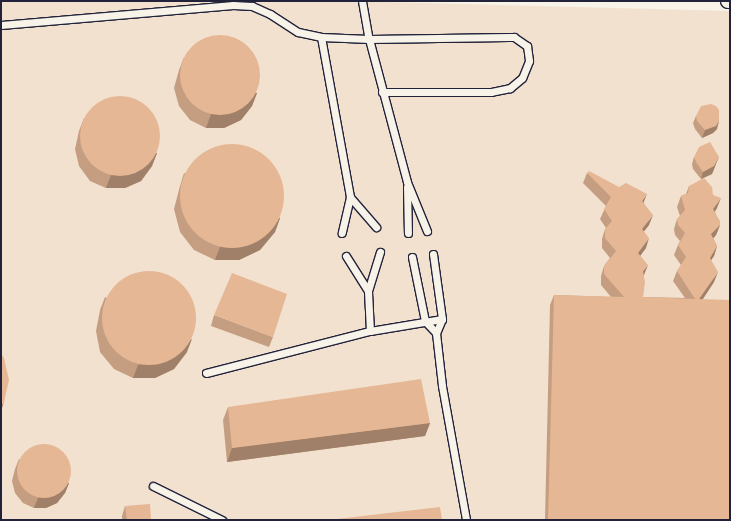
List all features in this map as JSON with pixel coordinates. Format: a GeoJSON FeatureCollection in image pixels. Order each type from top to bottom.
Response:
{"type":"FeatureCollection","features":[{"type":"Feature","properties":{"kind":"lane"},"geometry":{"type":"LineString","coordinates":[[362,1],[369,39],[406,182],[427,231]]}},
{"type":"Feature","properties":{"kind":"lane"},"geometry":{"type":"LineString","coordinates":[[1,25],[233,5],[252,6],[270,14],[298,32],[321,37],[369,39],[514,37],[527,46],[529,61],[522,78],[510,88],[491,92],[382,92]]}},
{"type":"Feature","properties":{"kind":"lane"},"geometry":{"type":"LineString","coordinates":[[321,37],[350,198],[342,233]]}},
{"type":"Feature","properties":{"kind":"lane"},"geometry":{"type":"LineString","coordinates":[[406,182],[408,234]]}},
{"type":"Feature","properties":{"kind":"lane"},"geometry":{"type":"LineString","coordinates":[[350,198],[376,227]]}},
{"type":"Feature","properties":{"kind":"lane"},"geometry":{"type":"LineString","coordinates":[[370,331],[368,291],[380,252]]}},
{"type":"Feature","properties":{"kind":"lane"},"geometry":{"type":"LineString","coordinates":[[433,254],[442,319],[436,333],[442,386],[466,520]]}},
{"type":"Feature","properties":{"kind":"lane"},"geometry":{"type":"LineString","coordinates":[[346,256],[368,291]]}},
{"type":"Feature","properties":{"kind":"lane"},"geometry":{"type":"LineString","coordinates":[[412,257],[425,321],[436,333]]}},
{"type":"Feature","properties":{"kind":"lane"},"geometry":{"type":"LineString","coordinates":[[206,373],[370,331],[442,319]]}},
{"type":"Feature","properties":{"kind":"lane"},"geometry":{"type":"LineString","coordinates":[[153,486],[222,520]]}},
{"type":"Feature","properties":{"kind":"shaded area"},"geometry":{"type":"Polygon","coordinates":[[[1,1],[345,1],[730,11],[730,520],[1,520],[1,1]]]}},
{"type":"Feature","properties":{"kind":"building"},"geometry":{"type":"Polygon","coordinates":[[[220,35],[235,38],[248,47],[257,60],[260,75],[257,90],[248,103],[235,112],[220,115],[205,112],[192,103],[183,90],[180,75],[183,60],[192,47],[205,38],[220,35]]]}},
{"type":"Feature","properties":{"kind":"building"},"geometry":{"type":"Polygon","coordinates":[[[120,96],[135,99],[148,108],[157,121],[160,136],[157,151],[148,164],[135,173],[120,176],[105,173],[92,164],[83,151],[80,136],[83,121],[92,108],[105,99],[120,96]]]}},
{"type":"Feature","properties":{"kind":"building"},"geometry":{"type":"Polygon","coordinates":[[[711,104],[716,106],[719,110],[719,121],[716,126],[705,130],[697,121],[696,116],[701,106],[711,104]]]}},
{"type":"Feature","properties":{"kind":"building"},"geometry":{"type":"Polygon","coordinates":[[[710,142],[719,157],[714,166],[703,172],[694,157],[699,147],[710,142]]]}},
{"type":"Feature","properties":{"kind":"building"},"geometry":{"type":"Polygon","coordinates":[[[232,144],[252,148],[261,153],[275,167],[280,176],[284,196],[280,216],[275,225],[261,239],[252,244],[232,248],[212,244],[203,239],[189,225],[184,216],[180,196],[184,176],[189,167],[203,153],[212,148],[232,144]]]}},
{"type":"Feature","properties":{"kind":"building"},"geometry":{"type":"Polygon","coordinates":[[[589,171],[619,187],[626,183],[647,194],[642,201],[653,215],[642,229],[649,238],[638,253],[648,265],[643,271],[645,282],[643,297],[695,299],[677,271],[686,257],[678,245],[685,233],[678,225],[677,219],[685,210],[681,196],[688,193],[689,186],[704,178],[712,187],[713,195],[721,198],[713,209],[720,221],[720,225],[711,234],[717,246],[710,258],[718,272],[699,299],[730,300],[730,520],[548,520],[554,295],[624,297],[604,274],[604,266],[616,251],[605,238],[605,229],[612,221],[604,209],[611,197],[587,173],[589,171]]]}},
{"type":"Feature","properties":{"kind":"building"},"geometry":{"type":"Polygon","coordinates":[[[149,271],[167,274],[182,285],[193,300],[196,318],[193,336],[182,351],[167,362],[149,365],[131,362],[116,351],[105,336],[102,318],[105,300],[116,285],[131,274],[149,271]]]}},
{"type":"Feature","properties":{"kind":"building"},"geometry":{"type":"Polygon","coordinates":[[[232,273],[287,294],[273,337],[214,315],[232,273]]]}},
{"type":"Feature","properties":{"kind":"building"},"geometry":{"type":"Polygon","coordinates":[[[1,354],[4,358],[9,380],[4,402],[1,406],[1,354]]]}},
{"type":"Feature","properties":{"kind":"building"},"geometry":{"type":"Polygon","coordinates":[[[421,379],[430,423],[232,448],[228,407],[421,379]]]}},
{"type":"Feature","properties":{"kind":"building"},"geometry":{"type":"Polygon","coordinates":[[[39,444],[49,444],[59,448],[67,456],[71,466],[71,476],[67,486],[59,494],[49,498],[39,498],[29,494],[21,486],[17,476],[17,466],[21,456],[29,448],[39,444]]]}},
{"type":"Feature","properties":{"kind":"building"},"geometry":{"type":"Polygon","coordinates":[[[150,504],[151,520],[127,520],[125,506],[150,504]]]}},
{"type":"Feature","properties":{"kind":"building"},"geometry":{"type":"Polygon","coordinates":[[[440,507],[442,520],[337,520],[337,519],[440,507]]]}}]}
